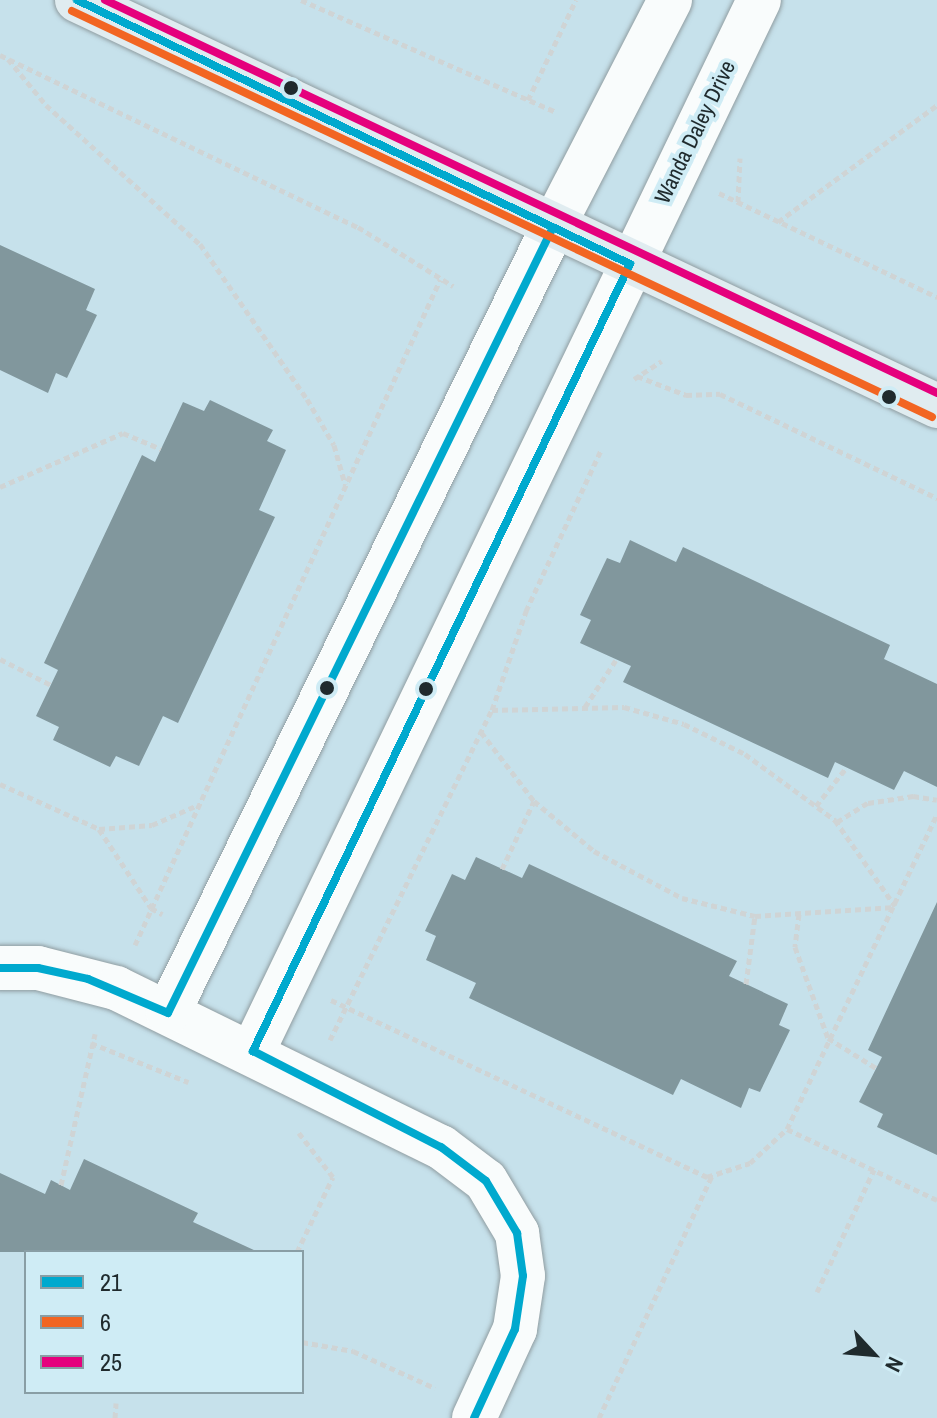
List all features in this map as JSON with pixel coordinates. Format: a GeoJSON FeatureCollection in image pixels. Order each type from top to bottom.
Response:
{"type":"FeatureCollection","features":[{"type":"Feature","properties":{"kind":"main road"},"geometry":{"type":"LineString","coordinates":[[77,0],[630,264],[937,406]]}},
{"type":"Feature","properties":{"kind":"street"},"geometry":{"type":"LineString","coordinates":[[168,1013],[553,227],[670,0]]}},
{"type":"Feature","properties":{"kind":"street","name":"Wanda Daley Drive"},"geometry":{"type":"LineString","coordinates":[[253,1051],[759,0]]}},
{"type":"Feature","properties":{"kind":"street"},"geometry":{"type":"LineString","coordinates":[[0,968],[38,968],[116,988],[253,1051],[441,1147],[486,1181],[517,1233],[523,1276],[515,1329],[476,1413]]}},
{"type":"Feature","properties":{"kind":"path"},"geometry":{"type":"LineString","coordinates":[[301,0],[552,111]]}},
{"type":"Feature","properties":{"kind":"path"},"geometry":{"type":"LineString","coordinates":[[528,100],[576,0]]}},
{"type":"Feature","properties":{"kind":"path"},"geometry":{"type":"LineString","coordinates":[[0,55],[358,227],[453,286]]}},
{"type":"Feature","properties":{"kind":"path"},"geometry":{"type":"LineString","coordinates":[[8,59],[46,105],[200,244],[307,399],[334,445],[346,485]]}},
{"type":"Feature","properties":{"kind":"path"},"geometry":{"type":"LineString","coordinates":[[778,222],[937,105]]}},
{"type":"Feature","properties":{"kind":"path"},"geometry":{"type":"LineString","coordinates":[[738,202],[937,297]]}},
{"type":"Feature","properties":{"kind":"path"},"geometry":{"type":"LineString","coordinates":[[61,1185],[91,1043],[440,280]]}},
{"type":"Feature","properties":{"kind":"path"},"geometry":{"type":"LineString","coordinates":[[629,389],[636,375],[662,361]]}},
{"type":"Feature","properties":{"kind":"path"},"geometry":{"type":"LineString","coordinates":[[626,370],[686,395],[720,394],[937,498]]}},
{"type":"Feature","properties":{"kind":"path"},"geometry":{"type":"LineString","coordinates":[[0,487],[123,433],[161,449]]}},
{"type":"Feature","properties":{"kind":"path"},"geometry":{"type":"LineString","coordinates":[[298,1250],[333,1177],[289,1122],[492,710],[526,611],[603,444]]}},
{"type":"Feature","properties":{"kind":"path"},"geometry":{"type":"LineString","coordinates":[[0,659],[51,685]]}},
{"type":"Feature","properties":{"kind":"path"},"geometry":{"type":"LineString","coordinates":[[585,707],[616,660]]}},
{"type":"Feature","properties":{"kind":"path"},"geometry":{"type":"LineString","coordinates":[[492,710],[624,707],[684,724],[745,754],[837,822],[896,907]]}},
{"type":"Feature","properties":{"kind":"path"},"geometry":{"type":"LineString","coordinates":[[481,732],[534,801],[594,851],[682,898],[755,916],[896,907]]}},
{"type":"Feature","properties":{"kind":"path"},"geometry":{"type":"LineString","coordinates":[[816,806],[846,768]]}},
{"type":"Feature","properties":{"kind":"path"},"geometry":{"type":"LineString","coordinates":[[0,784],[99,829],[152,825],[199,804]]}},
{"type":"Feature","properties":{"kind":"path"},"geometry":{"type":"LineString","coordinates":[[837,822],[868,803],[913,796],[937,800]]}},
{"type":"Feature","properties":{"kind":"path"},"geometry":{"type":"LineString","coordinates":[[502,869],[534,801]]}},
{"type":"Feature","properties":{"kind":"path"},"geometry":{"type":"LineString","coordinates":[[287,980],[707,1177],[750,1163],[787,1129],[828,1038],[896,907],[937,815]]}},
{"type":"Feature","properties":{"kind":"path"},"geometry":{"type":"LineString","coordinates":[[99,829],[151,908],[205,937]]}},
{"type":"Feature","properties":{"kind":"path"},"geometry":{"type":"LineString","coordinates":[[799,914],[795,947],[828,1038],[876,1068]]}},
{"type":"Feature","properties":{"kind":"path"},"geometry":{"type":"LineString","coordinates":[[746,984],[755,916]]}},
{"type":"Feature","properties":{"kind":"path"},"geometry":{"type":"LineString","coordinates":[[787,1129],[937,1200]]}},
{"type":"Feature","properties":{"kind":"path"},"geometry":{"type":"LineString","coordinates":[[817,1292],[874,1170]]}},
{"type":"Feature","properties":{"kind":"path"},"geometry":{"type":"LineString","coordinates":[[599,1418],[713,1174]]}},
{"type":"Feature","properties":{"kind":"path"},"geometry":{"type":"LineString","coordinates":[[304,1342],[353,1351],[476,1413]]}},
{"type":"Feature","properties":{"kind":"path"},"geometry":{"type":"LineString","coordinates":[[115,1418],[116,1403]]}},
{"type":"Feature","properties":{"kind":"shaded area"},"geometry":{"type":"Polygon","coordinates":[[[0,0],[937,0],[937,1418],[0,1418],[0,0]]]}},
{"type":"Feature","properties":{"kind":"building"},"geometry":{"type":"Polygon","coordinates":[[[0,245],[95,289],[86,310],[97,315],[67,378],[56,373],[48,393],[0,370],[0,245]]]}},
{"type":"Feature","properties":{"kind":"building"},"geometry":{"type":"Polygon","coordinates":[[[210,400],[273,430],[267,441],[286,450],[259,510],[275,517],[178,723],[163,716],[139,766],[116,756],[110,767],[53,740],[59,727],[36,716],[58,670],[44,663],[142,455],[155,462],[183,402],[204,411],[210,400]]]}},
{"type":"Feature","properties":{"kind":"building"},"geometry":{"type":"Polygon","coordinates":[[[630,540],[676,562],[683,547],[890,645],[884,659],[937,684],[937,787],[904,771],[894,790],[835,762],[828,778],[623,682],[631,666],[580,643],[591,620],[580,615],[607,558],[620,563],[630,540]]]}},
{"type":"Feature","properties":{"kind":"building"},"geometry":{"type":"Polygon","coordinates":[[[476,857],[522,878],[529,864],[737,961],[729,976],[788,1004],[779,1025],[790,1030],[760,1092],[749,1088],[741,1108],[681,1079],[673,1095],[469,998],[476,983],[426,960],[436,936],[425,931],[452,874],[465,880],[476,857]]]}},
{"type":"Feature","properties":{"kind":"building"},"geometry":{"type":"Polygon","coordinates":[[[937,902],[937,1155],[877,1127],[883,1114],[859,1102],[882,1057],[868,1050],[937,902]]]}},
{"type":"Feature","properties":{"kind":"building"},"geometry":{"type":"Polygon","coordinates":[[[84,1159],[198,1213],[193,1222],[254,1250],[0,1252],[0,1173],[45,1194],[51,1180],[70,1190],[84,1159]]]}},
{"type":"Feature","properties":{"kind":"transit line","name":"21"},"geometry":{"type":"LineString","coordinates":[[77,0],[630,264],[253,1051],[441,1147],[486,1181],[517,1233],[523,1276],[515,1329],[474,1418]]}},
{"type":"Feature","properties":{"kind":"transit line","name":"25"},"geometry":{"type":"LineString","coordinates":[[105,0],[937,393]]}},
{"type":"Feature","properties":{"kind":"transit line","name":"6"},"geometry":{"type":"LineString","coordinates":[[72,11],[932,417]]}},
{"type":"Feature","properties":{"kind":"transit line","name":"21"},"geometry":{"type":"LineString","coordinates":[[0,968],[38,968],[88,979],[168,1013],[553,227]]}}]}
